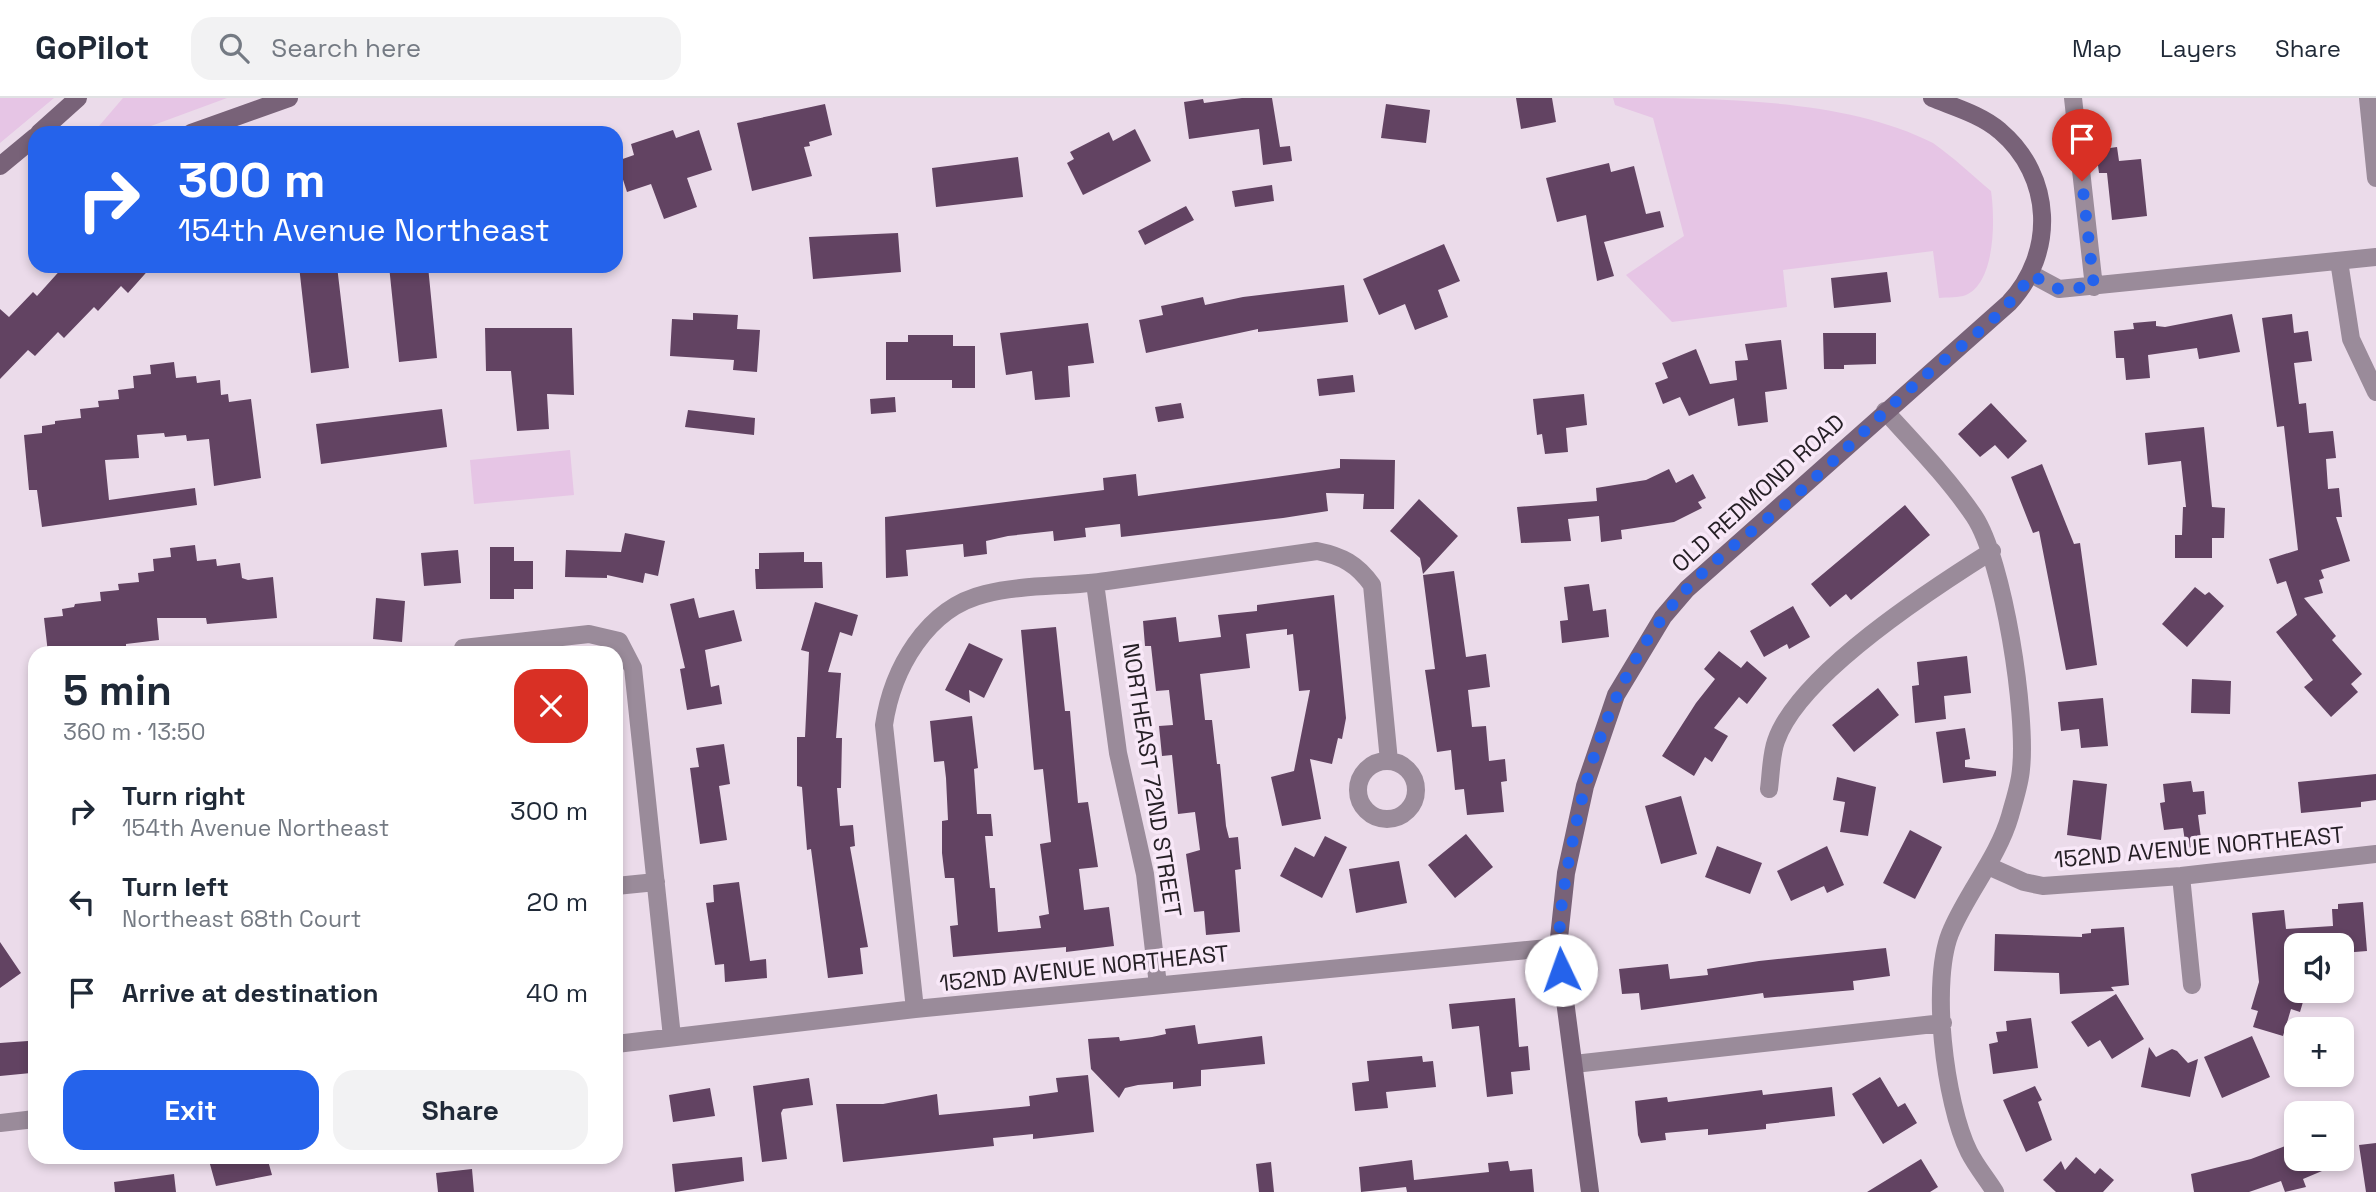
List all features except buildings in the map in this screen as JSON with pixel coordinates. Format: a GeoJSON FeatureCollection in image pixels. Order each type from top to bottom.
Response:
{"type":"FeatureCollection","features":[{"type":"Feature","properties":{"kind":"main road"},"geometry":{"type":"LineString","coordinates":[[47,126],[78,98]]}},
{"type":"Feature","properties":{"kind":"main road"},"geometry":{"type":"LineString","coordinates":[[211,126],[289,98]]}},
{"type":"Feature","properties":{"kind":"main road","name":"OLD REDMOND ROAD"},"geometry":{"type":"LineString","coordinates":[[1590,1192],[1558,947],[1566,873],[1584,786],[1616,695],[1663,617],[1707,569],[1790,500],[1885,411],[2009,303],[2031,275],[2044,232],[2043,214],[2040,193],[2024,158],[1998,129],[1932,98]]}},
{"type":"Feature","properties":{"kind":"main road"},"geometry":{"type":"LineString","coordinates":[[0,166],[28,143]]}},
{"type":"Feature","properties":{"kind":"main road"},"geometry":{"type":"LineString","coordinates":[[15,155],[28,159]]}},
{"type":"Feature","properties":{"kind":"street"},"geometry":{"type":"LineString","coordinates":[[2073,98],[2094,287]]}},
{"type":"Feature","properties":{"kind":"street"},"geometry":{"type":"LineString","coordinates":[[2368,98],[2376,178]]}},
{"type":"Feature","properties":{"kind":"street"},"geometry":{"type":"LineString","coordinates":[[2031,275],[2059,289],[2376,257]]}},
{"type":"Feature","properties":{"kind":"street"},"geometry":{"type":"LineString","coordinates":[[2339,261],[2350,339],[2376,392]]}},
{"type":"Feature","properties":{"kind":"street"},"geometry":{"type":"LineString","coordinates":[[1885,411],[1975,516],[1992,551],[2004,597],[2022,730],[2021,770],[2010,818],[1988,866],[1951,929],[1944,951],[1940,988],[1953,1107],[1969,1152],[1995,1192]]}},
{"type":"Feature","properties":{"kind":"street"},"geometry":{"type":"LineString","coordinates":[[915,1009],[884,725],[888,697],[915,642],[937,620],[981,594],[1096,583],[1317,551],[1341,555],[1360,569],[1372,585],[1389,761]]}},
{"type":"Feature","properties":{"kind":"street"},"geometry":{"type":"LineString","coordinates":[[1769,789],[1775,741],[1795,707],[1833,668],[1887,621],[1926,592],[1992,551]]}},
{"type":"Feature","properties":{"kind":"street","name":"NORTHEAST 72ND STREET"},"geometry":{"type":"LineString","coordinates":[[1096,583],[1118,753],[1146,874],[1158,985]]}},
{"type":"Feature","properties":{"kind":"street"},"geometry":{"type":"LineString","coordinates":[[481,646],[589,634],[619,641],[622,646]]}},
{"type":"Feature","properties":{"kind":"street"},"geometry":{"type":"LineString","coordinates":[[623,649],[633,668],[672,1037]]}},
{"type":"Feature","properties":{"kind":"street","name":"152ND AVENUE NORTHEAST"},"geometry":{"type":"LineString","coordinates":[[1988,866],[2024,882],[2043,886],[2181,876],[2376,854]]}},
{"type":"Feature","properties":{"kind":"street"},"geometry":{"type":"LineString","coordinates":[[2181,876],[2192,985]]}},
{"type":"Feature","properties":{"kind":"street"},"geometry":{"type":"LineString","coordinates":[[623,885],[656,882]]}},
{"type":"Feature","properties":{"kind":"street","name":"152ND AVENUE NORTHEAST"},"geometry":{"type":"LineString","coordinates":[[623,1043],[915,1009],[1558,947]]}},
{"type":"Feature","properties":{"kind":"street"},"geometry":{"type":"LineString","coordinates":[[1574,1064],[1943,1023]]}},
{"type":"Feature","properties":{"kind":"street"},"geometry":{"type":"LineString","coordinates":[[0,1123],[28,1120]]}},
{"type":"Feature","properties":{"kind":"shaded area"},"geometry":{"type":"Polygon","coordinates":[[[0,98],[54,98],[0,143],[0,98]]]}},
{"type":"Feature","properties":{"kind":"shaded area"},"geometry":{"type":"Polygon","coordinates":[[[123,98],[227,98],[151,126],[99,126],[123,98]]]}},
{"type":"Feature","properties":{"kind":"shaded area"},"geometry":{"type":"Polygon","coordinates":[[[1613,98],[1735,100],[1820,109],[1898,128],[1933,143],[1991,191],[1993,232],[1983,277],[1976,288],[1966,295],[1939,298],[1933,251],[1783,270],[1787,307],[1672,322],[1626,275],[1684,236],[1653,118],[1615,105],[1613,98]]]}},
{"type":"Feature","properties":{"kind":"shaded area"},"geometry":{"type":"Polygon","coordinates":[[[570,450],[574,495],[474,504],[470,460],[570,450]]]}},
{"type":"Feature","properties":{"kind":"route"},"geometry":{"type":"LineString","coordinates":[[1561,970],[1558,947],[1566,873],[1584,786],[1616,695],[1663,617],[1707,569],[1790,500],[1885,411],[2009,303],[2031,275],[2059,289],[2094,287],[2082,181]]}}]}
